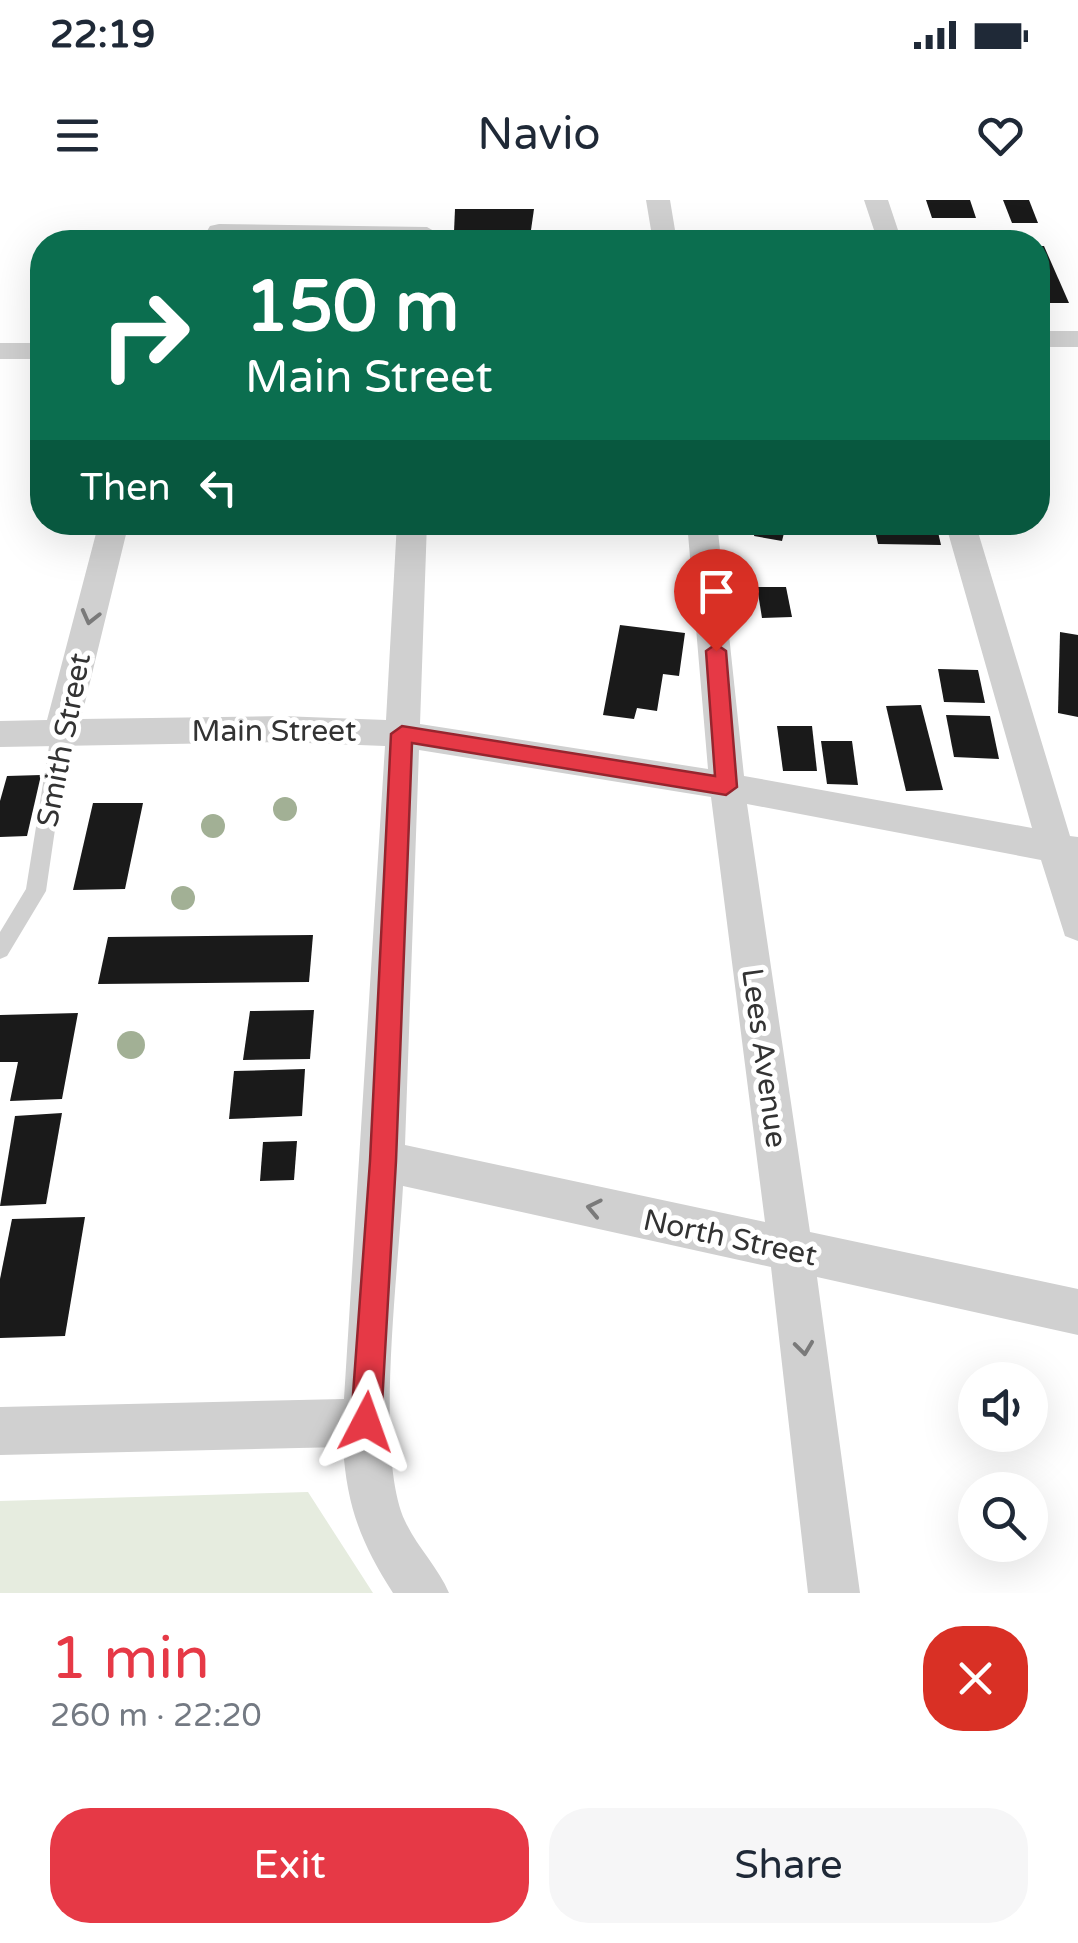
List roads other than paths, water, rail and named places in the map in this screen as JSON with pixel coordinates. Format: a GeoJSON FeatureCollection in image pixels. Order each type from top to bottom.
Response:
{"type":"FeatureCollection","features":[{"type":"Feature","properties":{"kind":"street"},"geometry":{"type":"LineString","coordinates":[[658,200],[663,230]]}},
{"type":"Feature","properties":{"kind":"street"},"geometry":{"type":"LineString","coordinates":[[876,200],[886,230]]}},
{"type":"Feature","properties":{"kind":"street"},"geometry":{"type":"LineString","coordinates":[[1050,339],[1078,338]]}},
{"type":"Feature","properties":{"kind":"street"},"geometry":{"type":"LineString","coordinates":[[0,351],[30,351]]}},
{"type":"Feature","properties":{"kind":"street","name":"Smith Street"},"geometry":{"type":"LineString","coordinates":[[60,734],[111,535]]}},
{"type":"Feature","properties":{"kind":"street"},"geometry":{"type":"LineString","coordinates":[[411,535],[383,1161],[366,1422],[370,1483],[384,1532],[423,1593]]}},
{"type":"Feature","properties":{"kind":"street","name":"Lees Avenue"},"geometry":{"type":"LineString","coordinates":[[703,535],[726,787],[834,1593]]}},
{"type":"Feature","properties":{"kind":"street"},"geometry":{"type":"LineString","coordinates":[[964,535],[1066,849],[1078,924]]}},
{"type":"Feature","properties":{"kind":"street","name":"Main Street"},"geometry":{"type":"LineString","coordinates":[[0,734],[281,729],[402,734],[726,787],[1066,849]]}},
{"type":"Feature","properties":{"kind":"street","name":"North Street"},"geometry":{"type":"LineString","coordinates":[[383,1161],[1078,1312]]}},
{"type":"Feature","properties":{"kind":"street"},"geometry":{"type":"LineString","coordinates":[[0,1432],[366,1422]]}},
{"type":"Feature","properties":{"kind":"lane","name":"Smith Street"},"geometry":{"type":"LineString","coordinates":[[0,950],[36,891],[60,734]]}}]}
